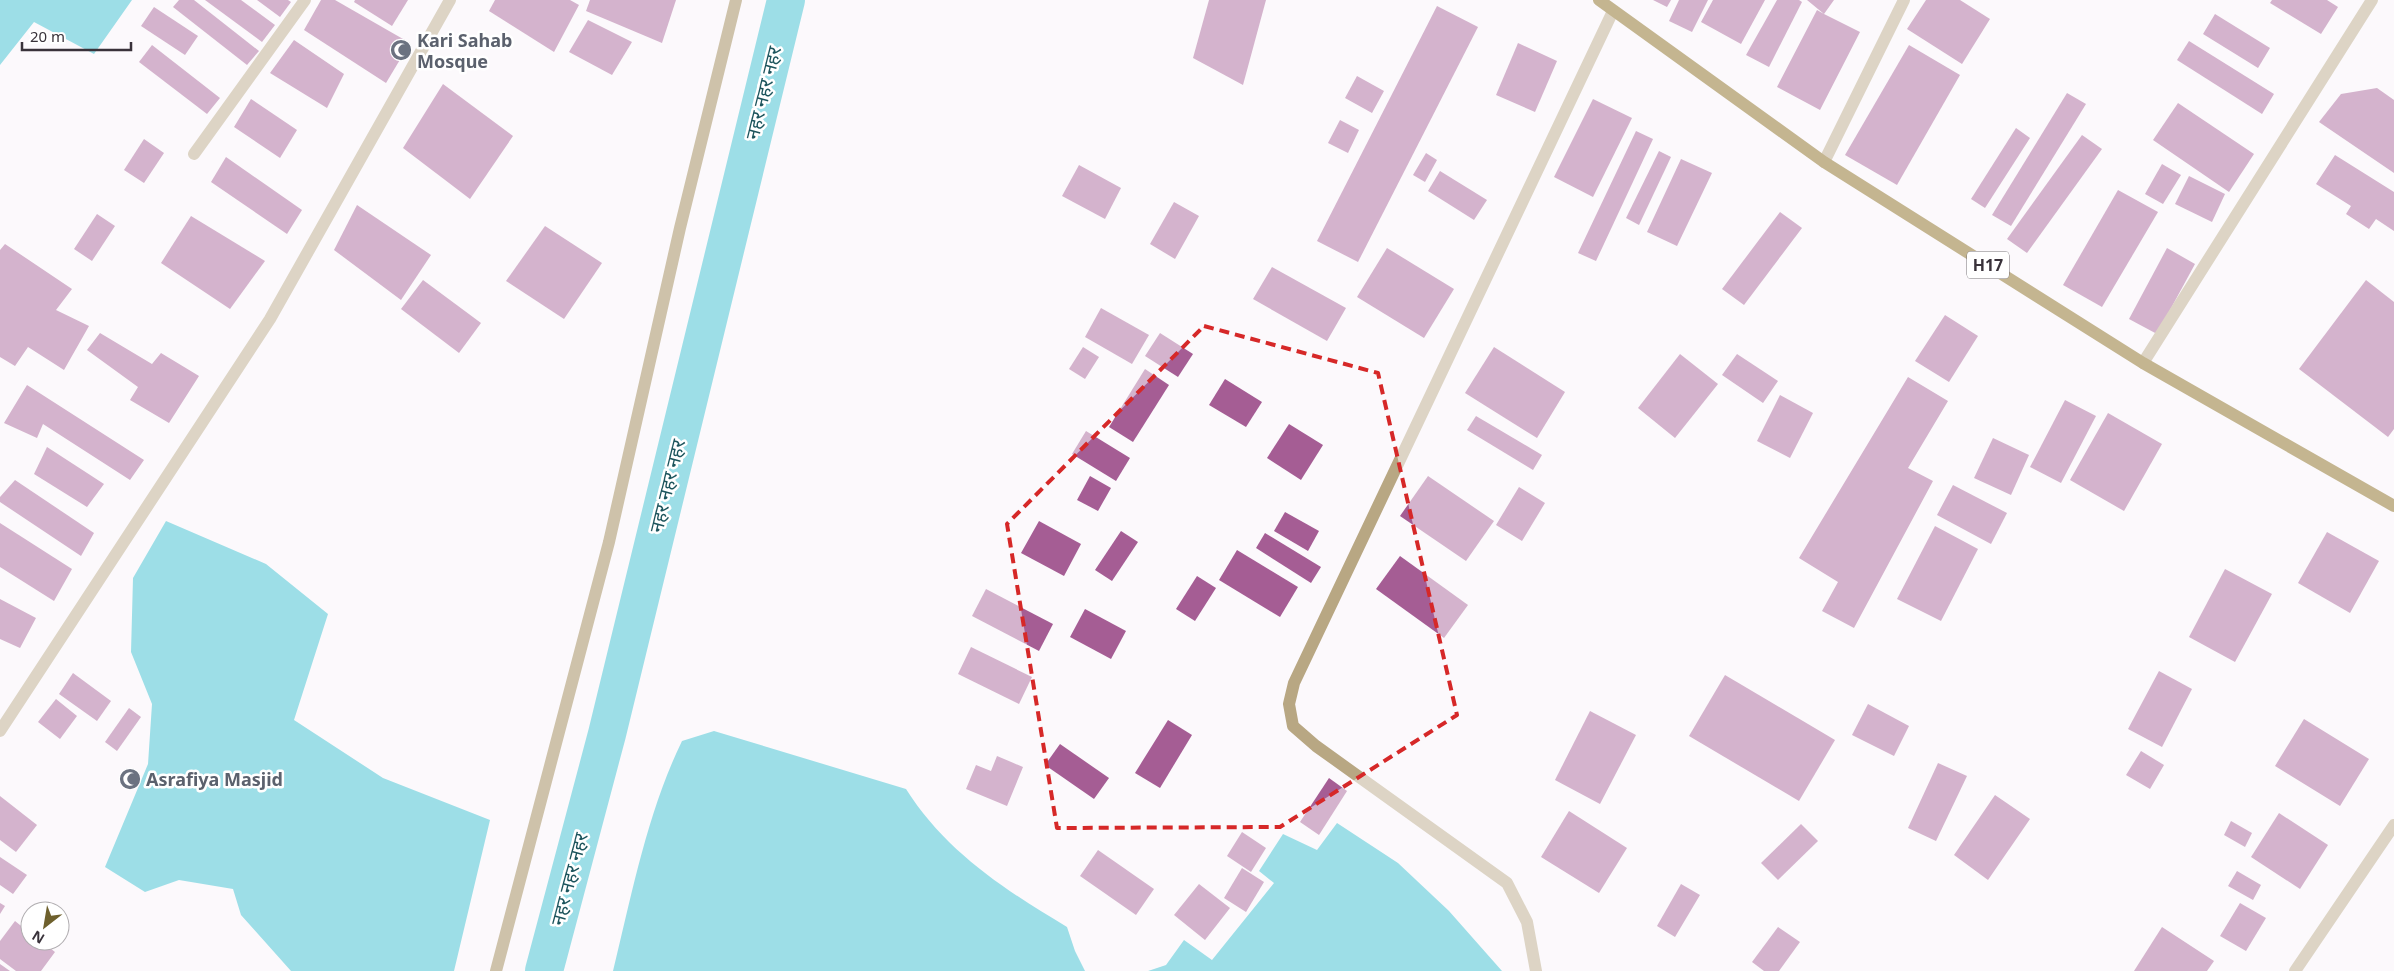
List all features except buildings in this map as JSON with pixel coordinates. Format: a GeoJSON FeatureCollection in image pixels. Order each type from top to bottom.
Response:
{"type":"FeatureCollection","features":[{"type":"Feature","properties":{"kind":"main road"},"geometry":{"type":"LineString","coordinates":[[496,971],[610,542],[680,228],[736,0]]}},
{"type":"Feature","properties":{"kind":"main road","name":"H17"},"geometry":{"type":"LineString","coordinates":[[1598,0],[1824,162],[2143,363],[2394,506]]}},
{"type":"Feature","properties":{"kind":"street"},"geometry":{"type":"LineString","coordinates":[[194,154],[305,0]]}},
{"type":"Feature","properties":{"kind":"street"},"geometry":{"type":"LineString","coordinates":[[0,731],[270,319],[450,0]]}},
{"type":"Feature","properties":{"kind":"street"},"geometry":{"type":"LineString","coordinates":[[1824,162],[1904,0]]}},
{"type":"Feature","properties":{"kind":"street"},"geometry":{"type":"LineString","coordinates":[[2143,363],[2372,0]]}},
{"type":"Feature","properties":{"kind":"street"},"geometry":{"type":"LineString","coordinates":[[1536,971],[1527,922],[1507,883],[1316,746],[1293,726],[1289,704],[1294,683],[1613,11]]}},
{"type":"Feature","properties":{"kind":"street"},"geometry":{"type":"LineString","coordinates":[[2295,971],[2394,825]]}},
{"type":"Feature","properties":{"kind":"highlighted area"},"geometry":{"type":"Polygon","coordinates":[[[1204,326],[1378,373],[1457,715],[1280,827],[1057,828],[1007,524],[1204,326]]]}},
{"type":"Feature","properties":{"kind":"water"},"geometry":{"type":"Polygon","coordinates":[[[0,0],[132,0],[94,54],[34,22],[0,65],[0,0]]]}},
{"type":"Feature","properties":{"kind":"water"},"geometry":{"type":"Polygon","coordinates":[[[166,521],[266,564],[328,614],[294,720],[383,778],[490,820],[454,971],[291,971],[241,915],[233,889],[179,880],[145,892],[105,867],[148,764],[152,704],[131,652],[133,578],[166,521]]]}},
{"type":"Feature","properties":{"kind":"water"},"geometry":{"type":"Polygon","coordinates":[[[714,731],[906,789],[939,832],[958,850],[1021,899],[1067,927],[1075,951],[1085,971],[613,971],[650,825],[670,768],[682,741],[714,731]]]}},
{"type":"Feature","properties":{"kind":"water"},"geometry":{"type":"Polygon","coordinates":[[[1337,823],[1398,863],[1449,911],[1502,971],[1148,971],[1166,965],[1184,940],[1212,960],[1274,883],[1259,871],[1283,834],[1317,850],[1337,823]]]}},
{"type":"Feature","properties":{"kind":"waterway","name":"नहर नहर नहर"},"geometry":{"type":"LineString","coordinates":[[544,971],[607,734],[786,0]]}},
{"type":"Feature","properties":{"kind":"place","name":"Kari Sahab Mosque"},"geometry":{"type":"Point","coordinates":[401,50]}},
{"type":"Feature","properties":{"kind":"place","name":"Asrafiya Masjid"},"geometry":{"type":"Point","coordinates":[130,779]}}]}
